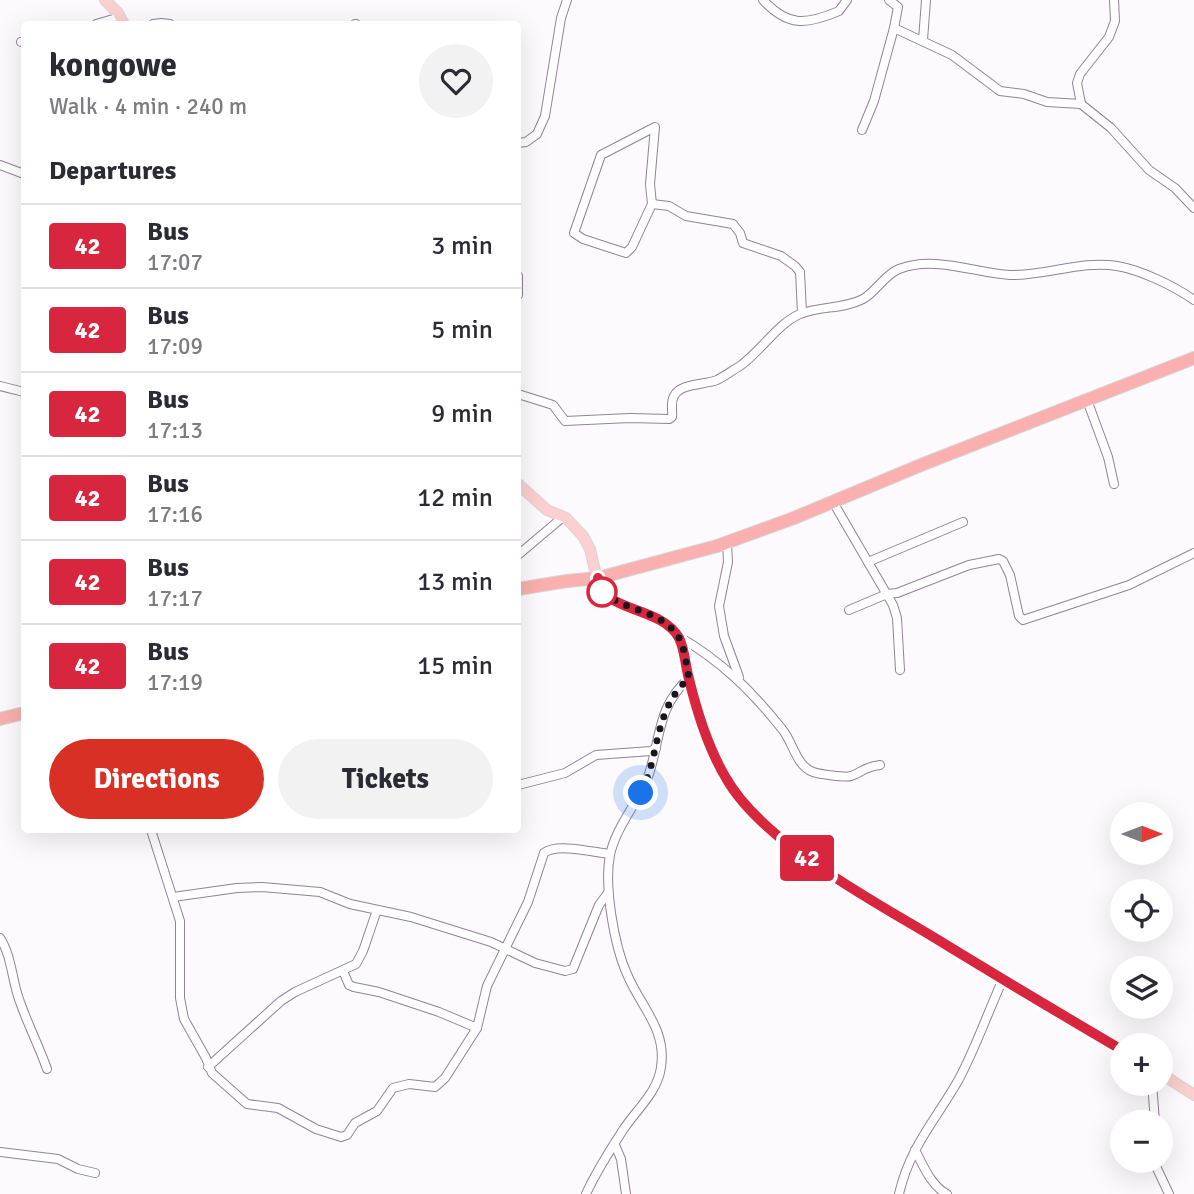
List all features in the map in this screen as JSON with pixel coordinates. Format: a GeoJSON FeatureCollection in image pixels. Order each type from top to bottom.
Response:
{"type":"FeatureCollection","features":[{"type":"Feature","properties":{"kind":"highway"},"geometry":{"type":"LineString","coordinates":[[521,588],[567,580],[598,578],[727,543],[1194,358]]}},
{"type":"Feature","properties":{"kind":"highway"},"geometry":{"type":"LineString","coordinates":[[0,719],[21,713]]}},
{"type":"Feature","properties":{"kind":"main road"},"geometry":{"type":"LineString","coordinates":[[105,0],[122,21]]}},
{"type":"Feature","properties":{"kind":"main road"},"geometry":{"type":"LineString","coordinates":[[521,490],[547,510],[566,518],[583,537],[590,549],[599,588],[606,596],[659,618],[678,636],[708,741],[726,780],[759,820],[808,859],[855,890],[1110,1043]]}},
{"type":"Feature","properties":{"kind":"main road"},"geometry":{"type":"LineString","coordinates":[[1173,1081],[1194,1095]]}},
{"type":"Feature","properties":{"kind":"street"},"geometry":{"type":"LineString","coordinates":[[521,143],[537,134],[545,116],[561,18],[567,0]]}},
{"type":"Feature","properties":{"kind":"street"},"geometry":{"type":"LineString","coordinates":[[763,0],[780,17],[797,21],[815,19],[839,11],[847,0]]}},
{"type":"Feature","properties":{"kind":"street"},"geometry":{"type":"LineString","coordinates":[[862,130],[874,101],[894,28],[898,7],[889,0]]}},
{"type":"Feature","properties":{"kind":"street"},"geometry":{"type":"LineString","coordinates":[[923,40],[926,0]]}},
{"type":"Feature","properties":{"kind":"street"},"geometry":{"type":"LineString","coordinates":[[1081,104],[1077,83],[1080,74],[1109,37],[1115,21],[1114,0]]}},
{"type":"Feature","properties":{"kind":"street"},"geometry":{"type":"LineString","coordinates":[[894,28],[952,55],[1000,91],[1024,94],[1047,102],[1081,104],[1111,128],[1149,170],[1175,188],[1194,208]]}},
{"type":"Feature","properties":{"kind":"street"},"geometry":{"type":"LineString","coordinates":[[655,127],[650,184],[652,204],[626,253],[583,239],[574,233],[601,155],[655,127]]}},
{"type":"Feature","properties":{"kind":"street"},"geometry":{"type":"LineString","coordinates":[[0,165],[21,173]]}},
{"type":"Feature","properties":{"kind":"street"},"geometry":{"type":"LineString","coordinates":[[652,204],[669,206],[686,216],[733,224],[743,243],[781,257],[795,266],[802,280],[802,313]]}},
{"type":"Feature","properties":{"kind":"street"},"geometry":{"type":"LineString","coordinates":[[521,395],[553,405],[565,421],[668,419],[672,417],[671,400],[676,392],[716,380],[740,366],[790,320],[802,313],[855,302],[868,295],[898,270],[932,264],[1012,275],[1100,265],[1117,266],[1169,284],[1194,300]]}},
{"type":"Feature","properties":{"kind":"street"},"geometry":{"type":"LineString","coordinates":[[0,386],[21,391]]}},
{"type":"Feature","properties":{"kind":"street"},"geometry":{"type":"LineString","coordinates":[[1087,400],[1108,457],[1114,484]]}},
{"type":"Feature","properties":{"kind":"street"},"geometry":{"type":"LineString","coordinates":[[833,502],[887,594],[897,618],[900,670]]}},
{"type":"Feature","properties":{"kind":"street"},"geometry":{"type":"LineString","coordinates":[[521,552],[563,517]]}},
{"type":"Feature","properties":{"kind":"street"},"geometry":{"type":"LineString","coordinates":[[868,562],[963,522]]}},
{"type":"Feature","properties":{"kind":"street"},"geometry":{"type":"LineString","coordinates":[[727,543],[728,562],[719,606],[740,680]]}},
{"type":"Feature","properties":{"kind":"street"},"geometry":{"type":"LineString","coordinates":[[849,610],[968,565],[999,559],[1003,561],[1010,575],[1019,616],[1023,620],[1129,585],[1194,553]]}},
{"type":"Feature","properties":{"kind":"street"},"geometry":{"type":"LineString","coordinates":[[678,636],[708,654],[740,680],[785,731],[800,761],[811,771],[846,777],[867,766],[880,765]]}},
{"type":"Feature","properties":{"kind":"street"},"geometry":{"type":"LineString","coordinates":[[586,1194],[622,1131],[650,1094],[661,1067],[662,1046],[651,1013],[628,977],[620,955],[608,893],[610,854],[615,838],[646,782],[656,748],[660,721],[677,689],[689,678]]}},
{"type":"Feature","properties":{"kind":"street"},"geometry":{"type":"LineString","coordinates":[[521,784],[565,773],[596,755],[652,751],[656,748]]}},
{"type":"Feature","properties":{"kind":"street"},"geometry":{"type":"LineString","coordinates":[[152,833],[180,921],[180,998],[184,1019],[206,1058],[208,1067],[227,1088],[247,1104],[278,1108],[316,1129],[344,1137],[351,1127],[382,1106],[393,1088],[401,1085],[435,1087],[440,1084],[477,1028],[486,986],[528,902],[544,853],[559,848],[610,854]]}},
{"type":"Feature","properties":{"kind":"street"},"geometry":{"type":"LineString","coordinates":[[173,897],[237,888],[320,892],[350,904],[411,917],[491,942],[535,963],[565,971],[573,969],[599,905],[608,893]]}},
{"type":"Feature","properties":{"kind":"street"},"geometry":{"type":"LineString","coordinates":[[208,1067],[281,1001],[343,971],[360,959],[377,910]]}},
{"type":"Feature","properties":{"kind":"street"},"geometry":{"type":"LineString","coordinates":[[0,938],[5,947],[20,1003],[35,1034],[47,1069]]}},
{"type":"Feature","properties":{"kind":"street"},"geometry":{"type":"LineString","coordinates":[[343,971],[349,985],[439,1012],[477,1028]]}},
{"type":"Feature","properties":{"kind":"street"},"geometry":{"type":"LineString","coordinates":[[900,1194],[915,1150],[959,1078],[1003,979]]}},
{"type":"Feature","properties":{"kind":"street"},"geometry":{"type":"LineString","coordinates":[[615,1145],[621,1160],[626,1194]]}},
{"type":"Feature","properties":{"kind":"street"},"geometry":{"type":"LineString","coordinates":[[915,1150],[927,1175],[947,1194]]}},
{"type":"Feature","properties":{"kind":"street"},"geometry":{"type":"LineString","coordinates":[[0,1152],[58,1159],[78,1169],[95,1173]]}},
{"type":"Feature","properties":{"kind":"street"},"geometry":{"type":"LineString","coordinates":[[1159,1173],[1169,1194]]}},
{"type":"Feature","properties":{"kind":"bus line","name":"42"},"geometry":{"type":"LineString","coordinates":[[598,578],[599,588],[606,596],[659,618],[678,636],[708,741],[726,780],[759,820],[808,859],[855,890],[1110,1043]]}},
{"type":"Feature","properties":{"kind":"route"},"geometry":{"type":"LineString","coordinates":[[602,592],[599,588],[615,602],[659,618],[678,636],[689,678],[677,689],[660,721],[656,748],[641,793]]}}]}
